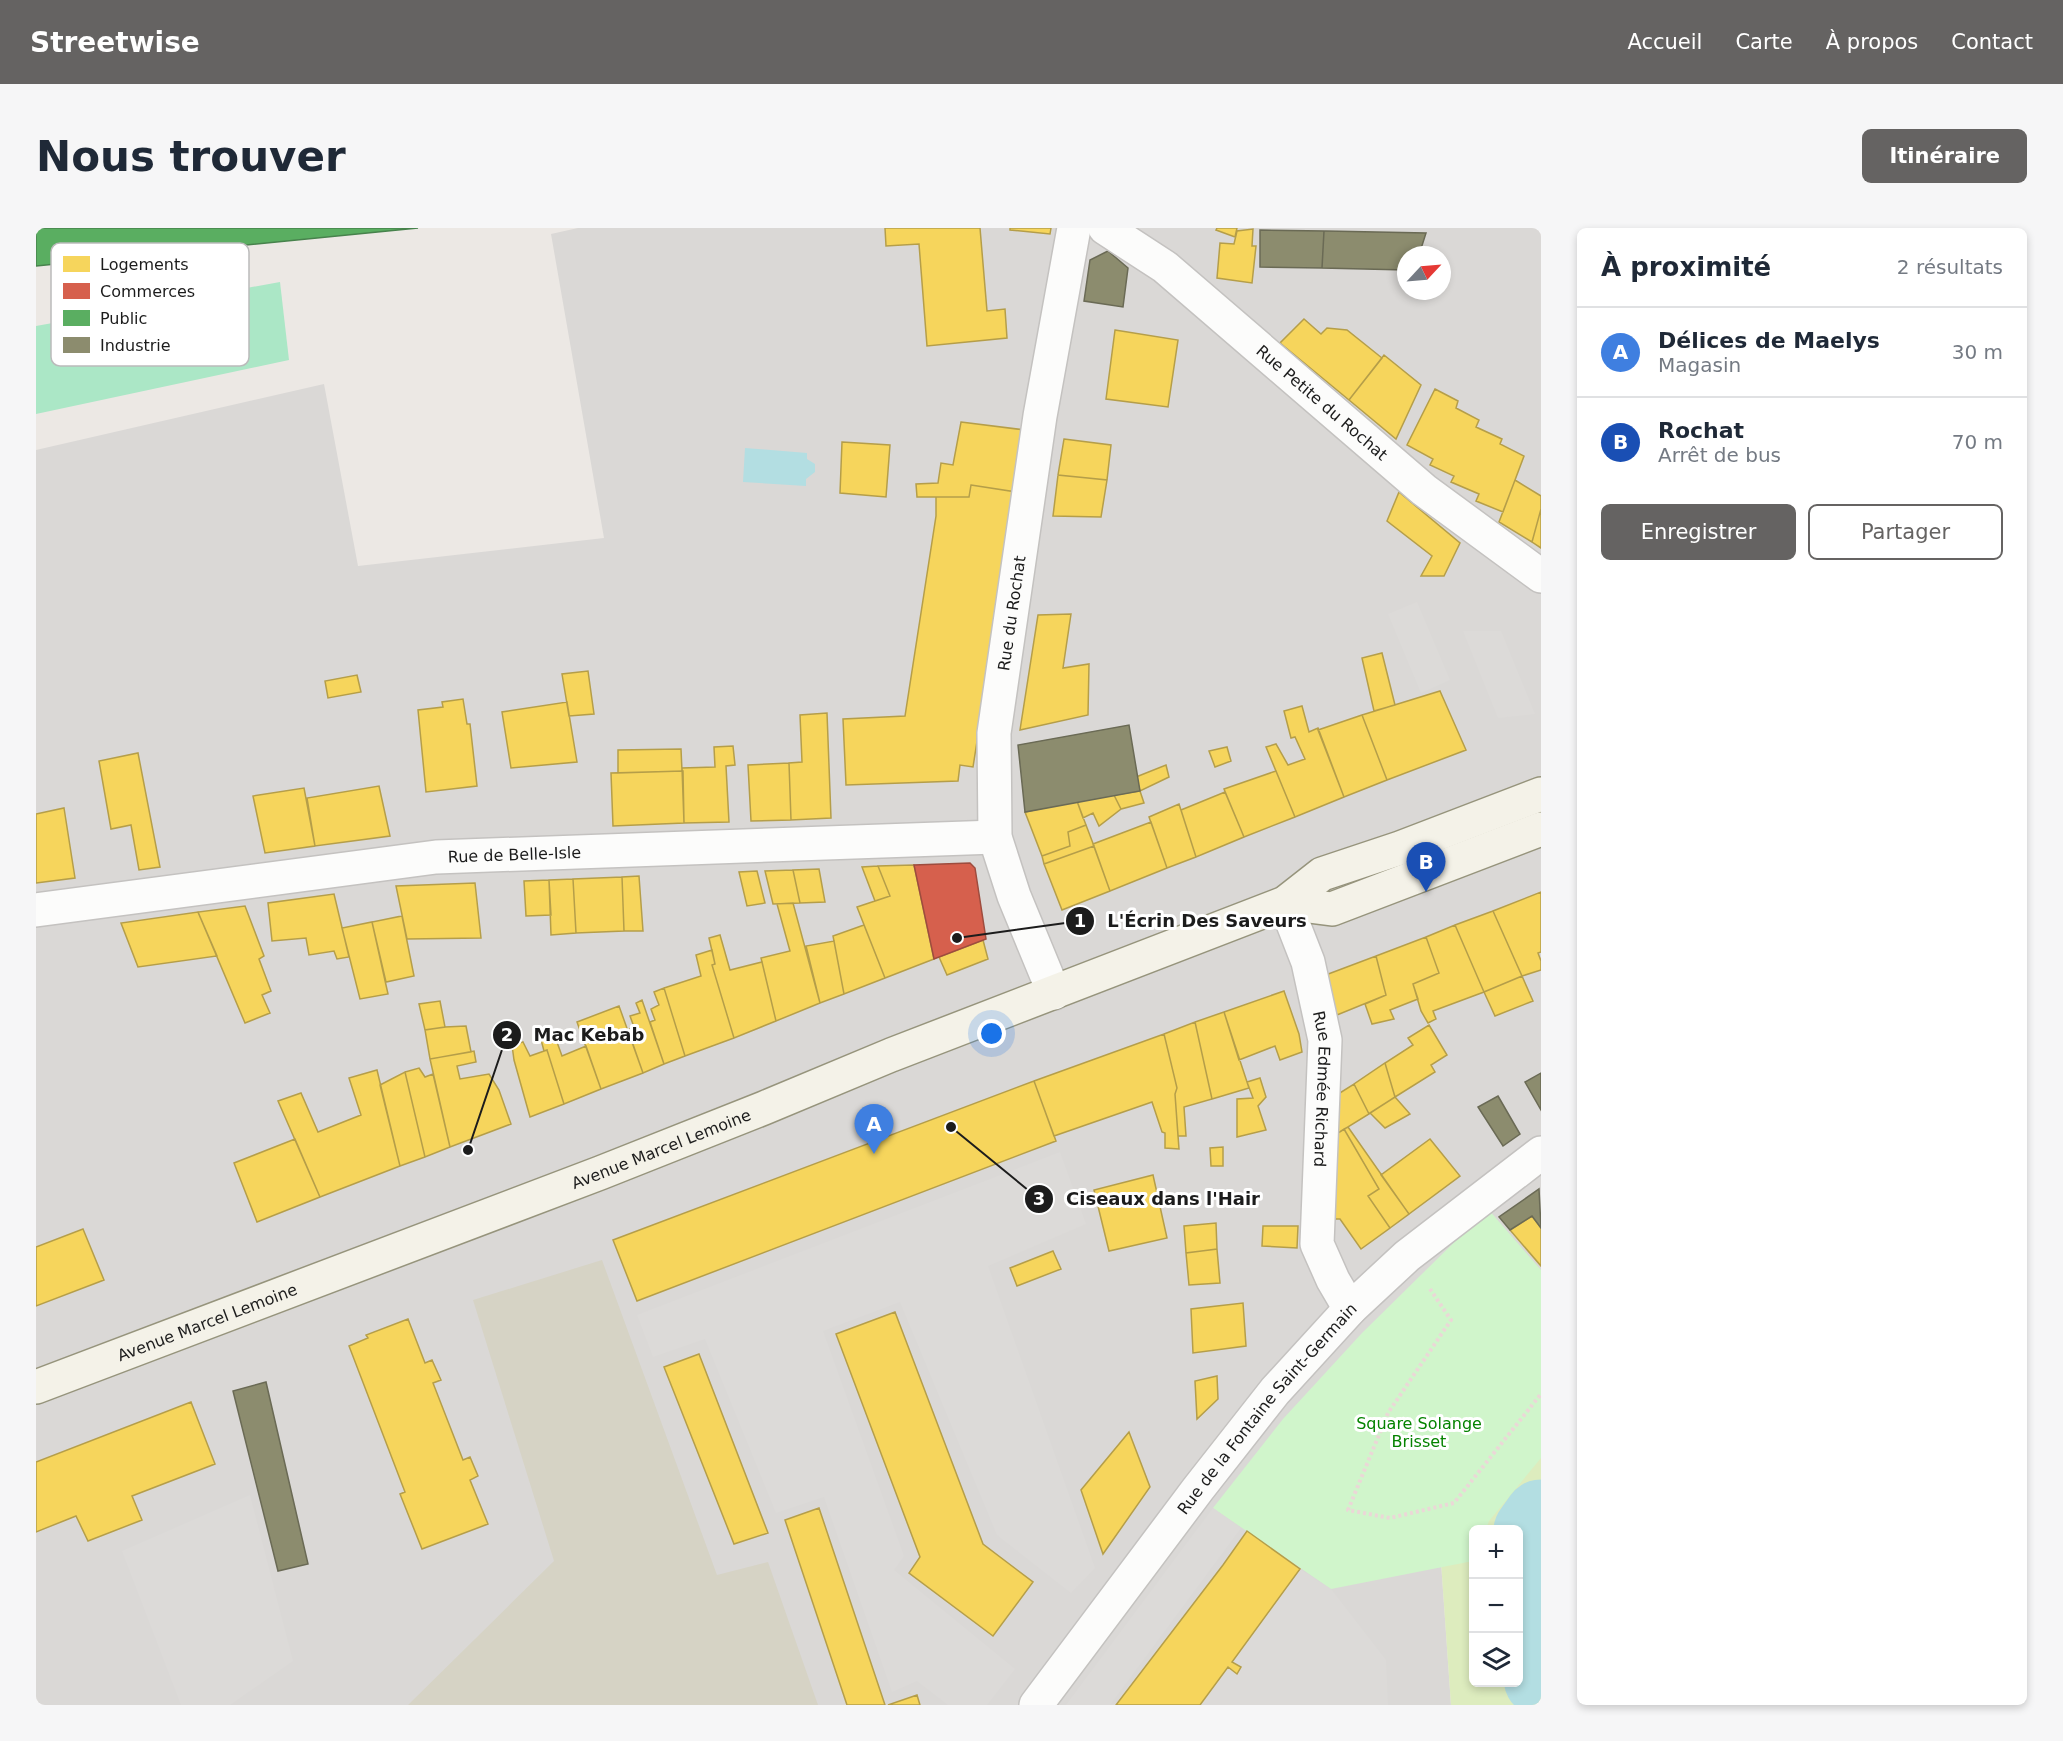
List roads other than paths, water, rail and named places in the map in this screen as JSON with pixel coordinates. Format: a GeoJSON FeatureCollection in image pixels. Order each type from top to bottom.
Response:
{"type":"FeatureCollection","features":[{"type":"Feature","properties":{"kind":"main road","name":"Avenue Marcel Lemoine"},"geometry":{"type":"LineString","coordinates":[[36,1387],[600,1173],[891,1055],[1285,903],[1322,874],[1400,848],[1541,794]]}},
{"type":"Feature","properties":{"kind":"main road","name":"Avenue Marcel Lemoine"},"geometry":{"type":"LineString","coordinates":[[1285,903],[1332,909],[1541,829]]}},
{"type":"Feature","properties":{"kind":"street","name":"Rue du Rochat"},"geometry":{"type":"LineString","coordinates":[[1054,993],[1014,896],[995,837],[994,733],[1040,416],[1074,228]]}},
{"type":"Feature","properties":{"kind":"street","name":"Rue Petite du Rochat"},"geometry":{"type":"LineString","coordinates":[[1105,228],[1165,267],[1424,490],[1541,576]]}},
{"type":"Feature","properties":{"kind":"street","name":"Rue de Belle-Isle"},"geometry":{"type":"LineString","coordinates":[[36,910],[436,857],[995,837]]}},
{"type":"Feature","properties":{"kind":"street","name":"Rue Edmée Richard"},"geometry":{"type":"LineString","coordinates":[[1285,903],[1308,962],[1325,1040],[1317,1244],[1333,1280],[1350,1309]]}},
{"type":"Feature","properties":{"kind":"street","name":"Rue de la Fontaine Saint-Germain"},"geometry":{"type":"LineString","coordinates":[[1036,1705],[1198,1489],[1275,1391],[1350,1309],[1407,1256],[1541,1153]]}},
{"type":"Feature","properties":{"kind":"water"},"geometry":{"type":"Polygon","coordinates":[[[745,448],[807,453],[807,459],[815,464],[815,472],[806,479],[806,486],[743,482],[745,448]]]}},
{"type":"Feature","properties":{"kind":"waterway"},"geometry":{"type":"LineString","coordinates":[[1541,1517],[1531,1531],[1537,1650],[1541,1679]]}},
{"type":"Feature","properties":{"kind":"place","name":"Rochat"},"geometry":{"type":"Point","coordinates":[1426,892]}},
{"type":"Feature","properties":{"kind":"place","name":"L'Écrin Des Saveurs"},"geometry":{"type":"Point","coordinates":[957,938]}},
{"type":"Feature","properties":{"kind":"place","name":"Ciseaux dans l'Hair"},"geometry":{"type":"Point","coordinates":[951,1127]}},
{"type":"Feature","properties":{"kind":"place","name":"Mac Kebab"},"geometry":{"type":"Point","coordinates":[468,1150]}},
{"type":"Feature","properties":{"kind":"place","name":"Délices de Maelys"},"geometry":{"type":"Point","coordinates":[874,1154]}},
{"type":"Feature","properties":{"kind":"park label","name":"Square Solange Brisset"},"geometry":{"type":"Point","coordinates":[1419,1432]}}]}
